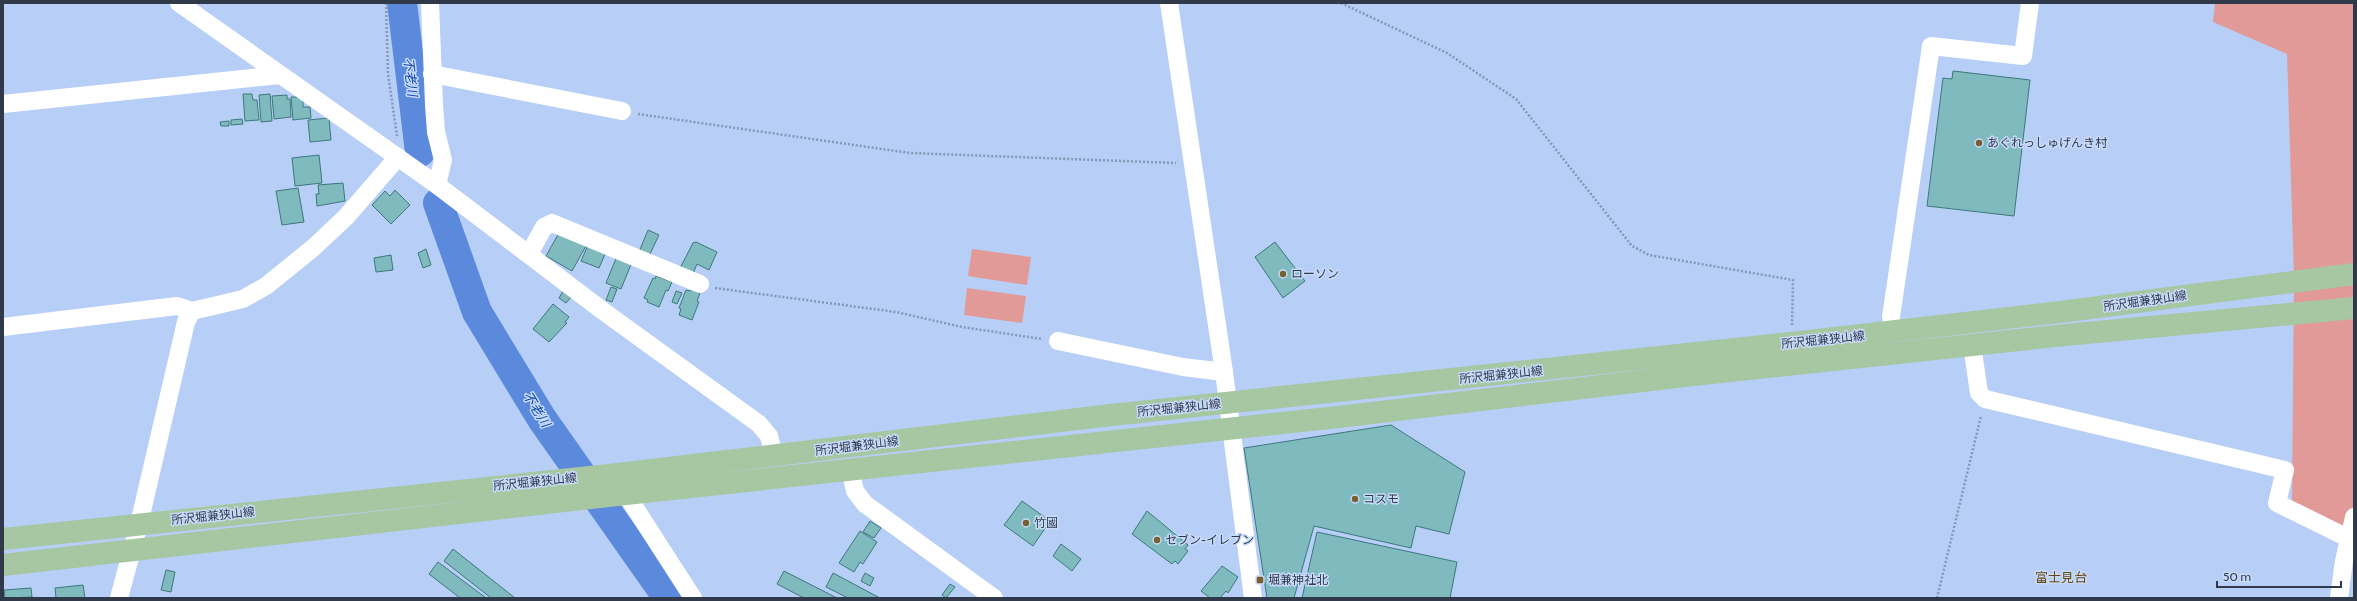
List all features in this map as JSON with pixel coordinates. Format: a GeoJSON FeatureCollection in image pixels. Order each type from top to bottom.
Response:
{"type":"FeatureCollection","features":[{"type":"Feature","properties":{"kind":"main road","name":"所沢堀兼狭山線"},"geometry":{"type":"LineString","coordinates":[[3,539],[609,475],[1228,403],[1791,343],[2052,313],[2354,274]]}},
{"type":"Feature","properties":{"kind":"main road","name":"所沢堀兼狭山線"},"geometry":{"type":"LineString","coordinates":[[3,565],[624,494],[1972,345],[2354,308]]}},
{"type":"Feature","properties":{"kind":"street"},"geometry":{"type":"LineString","coordinates":[[179,3],[437,185],[759,424],[769,436],[774,456]]}},
{"type":"Feature","properties":{"kind":"street"},"geometry":{"type":"LineString","coordinates":[[430,3],[432,74],[436,132],[443,160],[437,185]]}},
{"type":"Feature","properties":{"kind":"street"},"geometry":{"type":"LineString","coordinates":[[1169,3],[1224,372],[1230,428],[1254,598]]}},
{"type":"Feature","properties":{"kind":"street"},"geometry":{"type":"LineString","coordinates":[[1891,317],[1931,46],[2023,56],[2030,3]]}},
{"type":"Feature","properties":{"kind":"street"},"geometry":{"type":"LineString","coordinates":[[432,74],[622,111]]}},
{"type":"Feature","properties":{"kind":"street"},"geometry":{"type":"LineString","coordinates":[[3,104],[280,75]]}},
{"type":"Feature","properties":{"kind":"street"},"geometry":{"type":"LineString","coordinates":[[3,327],[177,306],[192,311],[243,299],[266,286],[313,248],[346,217],[398,157]]}},
{"type":"Feature","properties":{"kind":"street"},"geometry":{"type":"LineString","coordinates":[[529,254],[544,226],[552,223],[700,284]]}},
{"type":"Feature","properties":{"kind":"street"},"geometry":{"type":"LineString","coordinates":[[119,598],[130,551],[139,524],[186,322],[192,311]]}},
{"type":"Feature","properties":{"kind":"street"},"geometry":{"type":"LineString","coordinates":[[1058,341],[1183,366],[1224,372]]}},
{"type":"Feature","properties":{"kind":"street"},"geometry":{"type":"LineString","coordinates":[[1972,345],[1979,394],[1985,398],[2285,470],[2277,503],[2351,540]]}},
{"type":"Feature","properties":{"kind":"street"},"geometry":{"type":"LineString","coordinates":[[850,469],[855,491],[865,504],[994,598]]}},
{"type":"Feature","properties":{"kind":"street"},"geometry":{"type":"LineString","coordinates":[[624,494],[693,598]]}},
{"type":"Feature","properties":{"kind":"street"},"geometry":{"type":"LineString","coordinates":[[2339,598],[2351,540],[2354,517]]}},
{"type":"Feature","properties":{"kind":"path"},"geometry":{"type":"LineString","coordinates":[[386,3],[388,74],[398,141],[398,157]]}},
{"type":"Feature","properties":{"kind":"path"},"geometry":{"type":"LineString","coordinates":[[1341,3],[1447,53],[1516,99],[1632,246],[1639,251],[1649,255],[1793,280],[1791,343]]}},
{"type":"Feature","properties":{"kind":"path"},"geometry":{"type":"LineString","coordinates":[[622,111],[783,136],[910,153],[1192,163]]}},
{"type":"Feature","properties":{"kind":"path"},"geometry":{"type":"LineString","coordinates":[[700,284],[744,293],[896,312],[962,326],[1058,341]]}},
{"type":"Feature","properties":{"kind":"path"},"geometry":{"type":"LineString","coordinates":[[1937,598],[1985,398]]}},
{"type":"Feature","properties":{"kind":"shaded area"},"geometry":{"type":"Polygon","coordinates":[[[2215,3],[2354,3],[2354,533],[2292,502],[2294,276],[2287,54],[2213,22],[2215,3]]]}},
{"type":"Feature","properties":{"kind":"shaded area"},"geometry":{"type":"Polygon","coordinates":[[[972,249],[1031,257],[1027,285],[968,276],[972,249]]]}},
{"type":"Feature","properties":{"kind":"shaded area"},"geometry":{"type":"Polygon","coordinates":[[[967,288],[1026,296],[1022,323],[964,315],[967,288]]]}},
{"type":"Feature","properties":{"kind":"building","name":"あぐれっしゅげんき村"},"geometry":{"type":"Polygon","coordinates":[[[1953,71],[2030,80],[2014,216],[1927,206],[1943,78],[1952,79],[1953,71]]]}},
{"type":"Feature","properties":{"kind":"building"},"geometry":{"type":"Polygon","coordinates":[[[243,94],[252,94],[253,100],[257,100],[259,120],[245,121],[243,94]]]}},
{"type":"Feature","properties":{"kind":"building"},"geometry":{"type":"Polygon","coordinates":[[[270,94],[272,121],[261,122],[259,95],[270,94]]]}},
{"type":"Feature","properties":{"kind":"building"},"geometry":{"type":"Polygon","coordinates":[[[287,95],[287,99],[290,99],[291,117],[274,119],[272,96],[287,95]]]}},
{"type":"Feature","properties":{"kind":"building"},"geometry":{"type":"Polygon","coordinates":[[[291,97],[303,97],[303,107],[310,107],[311,118],[293,120],[291,97]]]}},
{"type":"Feature","properties":{"kind":"building"},"geometry":{"type":"Polygon","coordinates":[[[329,118],[331,140],[310,142],[308,120],[329,118]]]}},
{"type":"Feature","properties":{"kind":"building"},"geometry":{"type":"Polygon","coordinates":[[[242,119],[243,124],[231,125],[231,120],[242,119]]]}},
{"type":"Feature","properties":{"kind":"building"},"geometry":{"type":"Polygon","coordinates":[[[229,121],[229,126],[221,126],[220,122],[229,121]]]}},
{"type":"Feature","properties":{"kind":"building"},"geometry":{"type":"Polygon","coordinates":[[[319,155],[322,183],[295,186],[292,158],[319,155]]]}},
{"type":"Feature","properties":{"kind":"building"},"geometry":{"type":"Polygon","coordinates":[[[343,183],[345,201],[317,206],[316,194],[319,194],[318,185],[343,183]]]}},
{"type":"Feature","properties":{"kind":"building"},"geometry":{"type":"Polygon","coordinates":[[[298,188],[304,222],[282,225],[276,191],[298,188]]]}},
{"type":"Feature","properties":{"kind":"building"},"geometry":{"type":"Polygon","coordinates":[[[395,190],[410,205],[391,224],[372,205],[385,191],[390,196],[395,190]]]}},
{"type":"Feature","properties":{"kind":"building"},"geometry":{"type":"Polygon","coordinates":[[[648,230],[659,235],[649,256],[639,252],[648,230]]]}},
{"type":"Feature","properties":{"kind":"building"},"geometry":{"type":"Polygon","coordinates":[[[560,231],[586,246],[572,271],[546,256],[560,231]]]}},
{"type":"Feature","properties":{"kind":"building"},"geometry":{"type":"Polygon","coordinates":[[[696,242],[717,252],[709,270],[697,264],[692,276],[679,270],[693,243],[696,242]]]}},
{"type":"Feature","properties":{"kind":"building","name":"ローソン"},"geometry":{"type":"Polygon","coordinates":[[[1275,242],[1305,281],[1283,298],[1255,257],[1275,242]]]}},
{"type":"Feature","properties":{"kind":"building"},"geometry":{"type":"Polygon","coordinates":[[[588,245],[606,252],[599,268],[581,261],[588,245]]]}},
{"type":"Feature","properties":{"kind":"building"},"geometry":{"type":"Polygon","coordinates":[[[426,249],[431,265],[423,268],[418,253],[426,249]]]}},
{"type":"Feature","properties":{"kind":"building"},"geometry":{"type":"Polygon","coordinates":[[[391,255],[393,270],[376,272],[374,258],[391,255]]]}},
{"type":"Feature","properties":{"kind":"building"},"geometry":{"type":"Polygon","coordinates":[[[617,256],[632,262],[621,289],[606,283],[617,256]]]}},
{"type":"Feature","properties":{"kind":"building"},"geometry":{"type":"Polygon","coordinates":[[[656,276],[672,282],[668,291],[666,290],[659,307],[647,302],[648,300],[644,298],[653,278],[655,279],[656,276]]]}},
{"type":"Feature","properties":{"kind":"building"},"geometry":{"type":"Polygon","coordinates":[[[611,287],[617,289],[612,302],[606,300],[611,287]]]}},
{"type":"Feature","properties":{"kind":"building"},"geometry":{"type":"Polygon","coordinates":[[[691,289],[700,293],[697,301],[699,302],[692,320],[679,315],[681,309],[679,308],[686,290],[690,291],[691,289]]]}},
{"type":"Feature","properties":{"kind":"building"},"geometry":{"type":"Polygon","coordinates":[[[563,291],[571,297],[566,303],[559,298],[563,291]]]}},
{"type":"Feature","properties":{"kind":"building"},"geometry":{"type":"Polygon","coordinates":[[[676,291],[682,293],[677,304],[672,302],[676,291]]]}},
{"type":"Feature","properties":{"kind":"building"},"geometry":{"type":"Polygon","coordinates":[[[553,304],[569,317],[565,322],[567,323],[549,342],[533,329],[553,304]]]}},
{"type":"Feature","properties":{"kind":"building","name":"コスモ"},"geometry":{"type":"Polygon","coordinates":[[[1391,425],[1465,472],[1449,534],[1416,526],[1411,548],[1314,526],[1294,598],[1267,598],[1244,448],[1391,425]]]}},
{"type":"Feature","properties":{"kind":"building"},"geometry":{"type":"Polygon","coordinates":[[[1022,501],[1050,521],[1033,546],[1004,525],[1022,501]]]}},
{"type":"Feature","properties":{"kind":"building"},"geometry":{"type":"Polygon","coordinates":[[[1147,511],[1188,545],[1185,549],[1188,551],[1178,564],[1175,561],[1172,564],[1132,534],[1147,511]]]}},
{"type":"Feature","properties":{"kind":"building"},"geometry":{"type":"Polygon","coordinates":[[[870,521],[881,528],[874,538],[863,532],[870,521]]]}},
{"type":"Feature","properties":{"kind":"building"},"geometry":{"type":"Polygon","coordinates":[[[860,531],[877,542],[863,564],[860,562],[854,572],[839,563],[860,531]]]}},
{"type":"Feature","properties":{"kind":"building"},"geometry":{"type":"Polygon","coordinates":[[[1317,532],[1457,562],[1450,598],[1302,598],[1317,532]]]}},
{"type":"Feature","properties":{"kind":"building"},"geometry":{"type":"Polygon","coordinates":[[[1061,544],[1081,559],[1072,571],[1053,556],[1061,544]]]}},
{"type":"Feature","properties":{"kind":"building"},"geometry":{"type":"Polygon","coordinates":[[[453,549],[515,598],[491,598],[444,561],[453,549]]]}},
{"type":"Feature","properties":{"kind":"building"},"geometry":{"type":"Polygon","coordinates":[[[438,562],[486,598],[460,598],[429,574],[438,562]]]}},
{"type":"Feature","properties":{"kind":"building"},"geometry":{"type":"Polygon","coordinates":[[[1222,566],[1238,577],[1228,593],[1226,591],[1220,598],[1210,598],[1201,591],[1222,566]]]}},
{"type":"Feature","properties":{"kind":"building"},"geometry":{"type":"Polygon","coordinates":[[[166,570],[175,572],[171,592],[161,590],[166,570]]]}},
{"type":"Feature","properties":{"kind":"building"},"geometry":{"type":"Polygon","coordinates":[[[784,571],[837,598],[804,598],[777,584],[784,571]]]}},
{"type":"Feature","properties":{"kind":"building"},"geometry":{"type":"Polygon","coordinates":[[[833,573],[880,598],[848,598],[826,587],[833,573]]]}},
{"type":"Feature","properties":{"kind":"building"},"geometry":{"type":"Polygon","coordinates":[[[865,573],[874,578],[870,586],[861,581],[865,573]]]}},
{"type":"Feature","properties":{"kind":"building"},"geometry":{"type":"Polygon","coordinates":[[[950,584],[955,587],[946,598],[942,595],[950,584]]]}},
{"type":"Feature","properties":{"kind":"building"},"geometry":{"type":"Polygon","coordinates":[[[83,585],[85,598],[56,598],[55,588],[83,585]]]}},
{"type":"Feature","properties":{"kind":"building"},"geometry":{"type":"Polygon","coordinates":[[[31,588],[32,597],[5,598],[4,590],[31,588]]]}},
{"type":"Feature","properties":{"kind":"waterway","name":"不老川"},"geometry":{"type":"LineString","coordinates":[[402,3],[420,152]]}},
{"type":"Feature","properties":{"kind":"waterway","name":"不老川"},"geometry":{"type":"LineString","coordinates":[[438,203],[477,312],[542,419],[668,598]]}},
{"type":"Feature","properties":{"kind":"place","name":"あぐれっしゅげんき村"},"geometry":{"type":"Point","coordinates":[1979,143]}},
{"type":"Feature","properties":{"kind":"place","name":"ローソン"},"geometry":{"type":"Point","coordinates":[1283,274]}},
{"type":"Feature","properties":{"kind":"place","name":"コスモ"},"geometry":{"type":"Point","coordinates":[1355,499]}},
{"type":"Feature","properties":{"kind":"place","name":"竹國"},"geometry":{"type":"Point","coordinates":[1026,523]}},
{"type":"Feature","properties":{"kind":"place","name":"セブン-イレブン"},"geometry":{"type":"Point","coordinates":[1157,540]}},
{"type":"Feature","properties":{"kind":"place","name":"堀兼神社北"},"geometry":{"type":"Point","coordinates":[1260,580]}},
{"type":"Feature","properties":{"kind":"district","name":"富士見台"},"geometry":{"type":"Point","coordinates":[2061,577]}}]}
